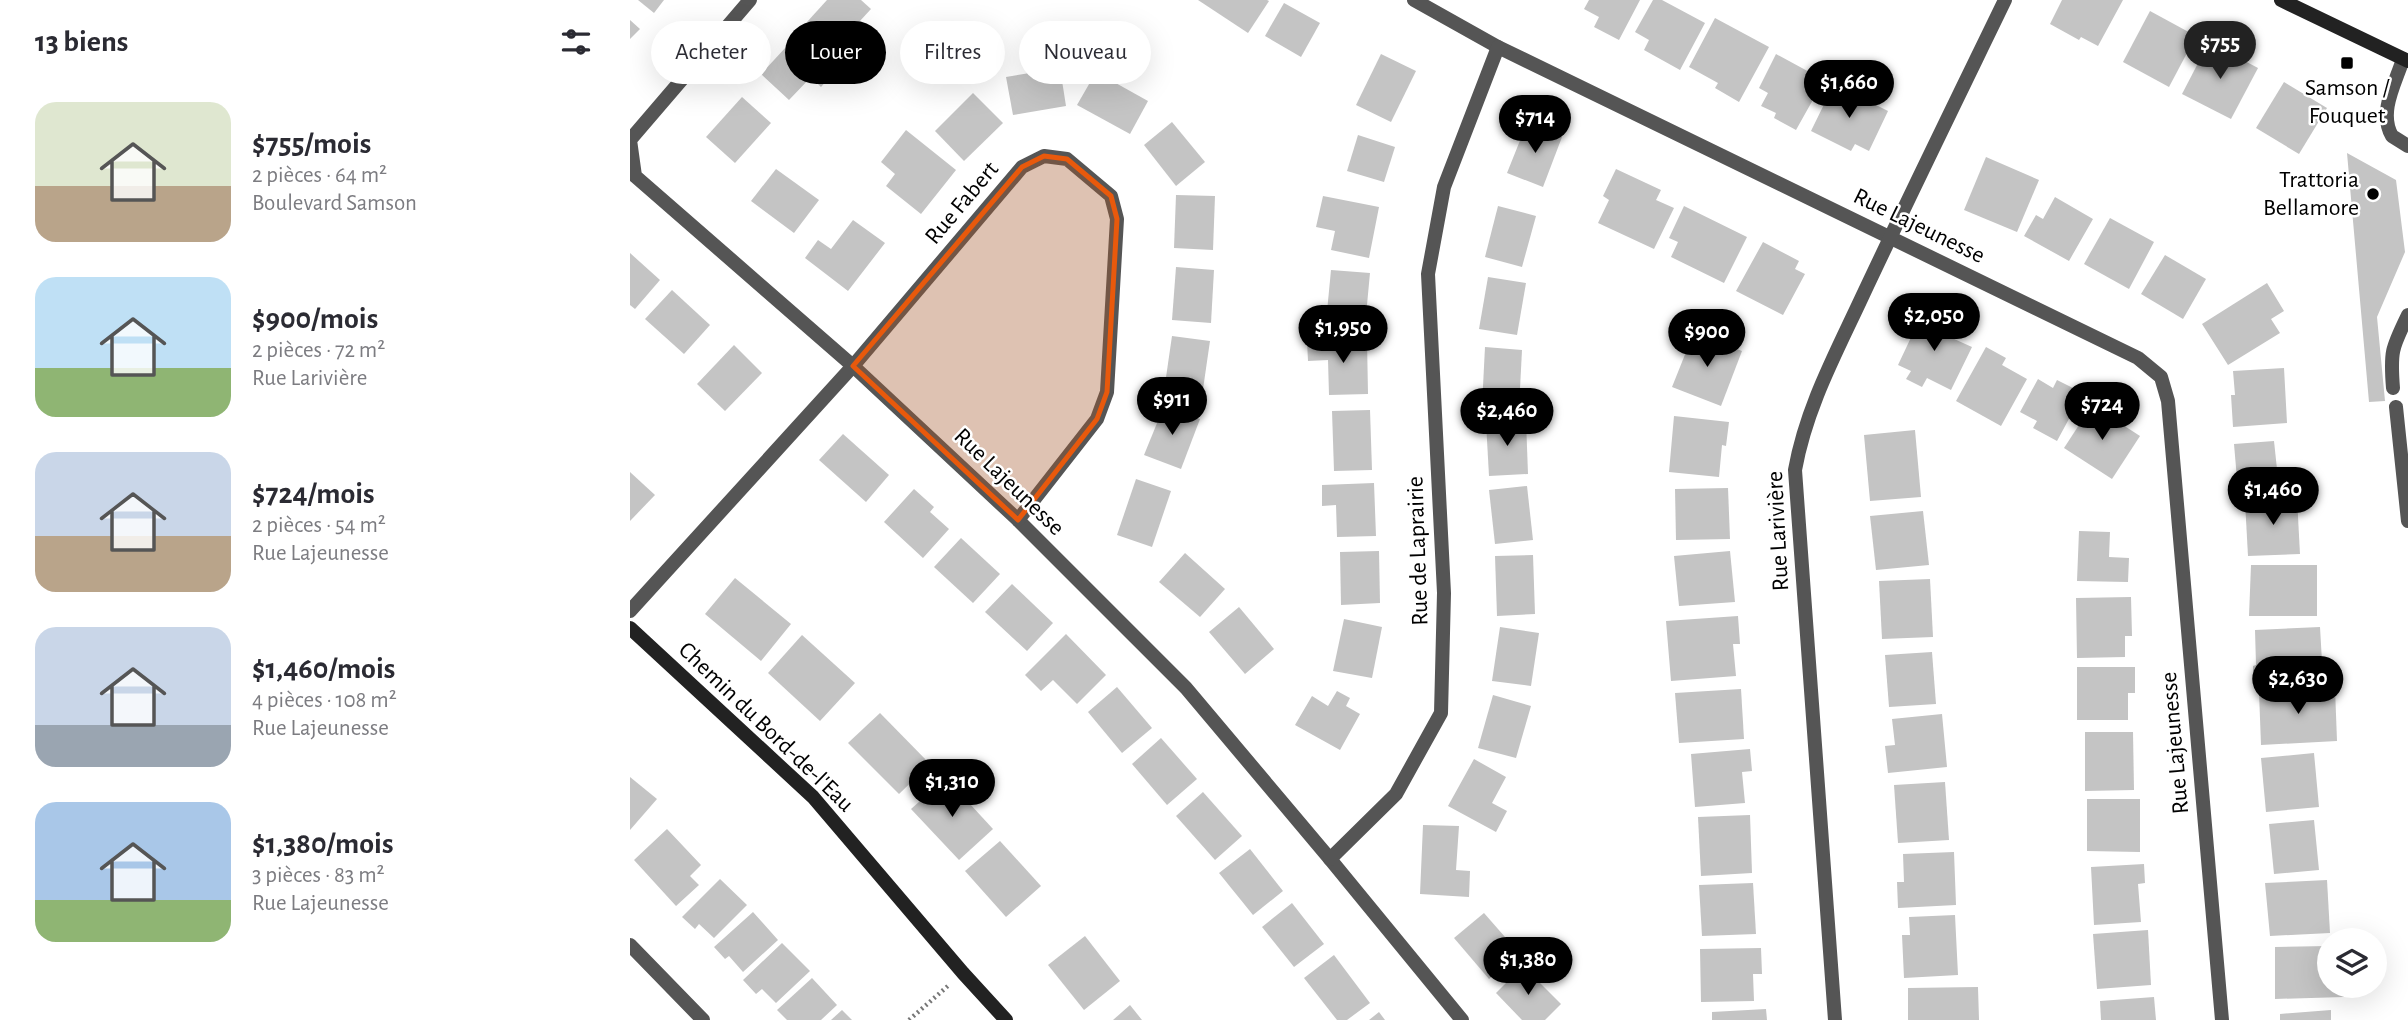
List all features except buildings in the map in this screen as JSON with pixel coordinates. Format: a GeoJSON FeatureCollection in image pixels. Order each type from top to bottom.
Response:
{"type":"FeatureCollection","features":[{"type":"Feature","properties":{"kind":"street","name":"Rue Lajeunesse"},"geometry":{"type":"LineString","coordinates":[[750,0],[630,140],[635,176],[853,366],[1018,520],[1186,688],[1462,1020]]}},
{"type":"Feature","properties":{"kind":"street","name":"Rue Lajeunesse"},"geometry":{"type":"LineString","coordinates":[[1414,0],[1498,47],[2138,358],[2161,377],[2168,401],[2222,1020]]}},
{"type":"Feature","properties":{"kind":"street","name":"Rue Larivière"},"geometry":{"type":"LineString","coordinates":[[1835,1020],[1795,470],[1801,437],[1812,407],[1890,237],[2005,0]]}},
{"type":"Feature","properties":{"kind":"street"},"geometry":{"type":"LineString","coordinates":[[2281,0],[2406,56],[2386,110],[2387,125],[2392,136],[2408,146]]}},
{"type":"Feature","properties":{"kind":"street","name":"Rue de Laprairie"},"geometry":{"type":"LineString","coordinates":[[1330,859],[1396,794],[1441,713],[1444,593],[1428,274],[1444,187],[1498,47]]}},
{"type":"Feature","properties":{"kind":"street","name":"Rue Fabert"},"geometry":{"type":"LineString","coordinates":[[630,611],[853,366],[1022,167],[1044,156],[1067,159],[1111,196],[1117,219],[1107,392],[1097,419],[1018,520]]}},
{"type":"Feature","properties":{"kind":"street"},"geometry":{"type":"LineString","coordinates":[[2393,388],[2393,346],[2408,315]]}},
{"type":"Feature","properties":{"kind":"street"},"geometry":{"type":"LineString","coordinates":[[2396,407],[2408,521]]}},
{"type":"Feature","properties":{"kind":"street","name":"Chemin du Bord-de-l'Eau"},"geometry":{"type":"LineString","coordinates":[[630,628],[813,797],[1006,1020]]}},
{"type":"Feature","properties":{"kind":"street"},"geometry":{"type":"LineString","coordinates":[[630,945],[703,1020]]}},
{"type":"Feature","properties":{"kind":"path"},"geometry":{"type":"LineString","coordinates":[[909,1020],[963,973]]}},
{"type":"Feature","properties":{"kind":"highlighted area"},"geometry":{"type":"Polygon","coordinates":[[[1044,156],[1067,159],[1111,196],[1117,219],[1107,392],[1097,419],[1018,520],[853,366],[1022,167],[1044,156]]]}},
{"type":"Feature","properties":{"kind":"shaded area"},"geometry":{"type":"Polygon","coordinates":[[[1067,159],[1111,196],[1107,392],[1097,419],[1018,520],[853,366],[1022,167],[1067,159]]]}},
{"type":"Feature","properties":{"kind":"place","name":"Samson / Fouquet"},"geometry":{"type":"Point","coordinates":[2347,63]}},
{"type":"Feature","properties":{"kind":"place","name":"Trattoria Bellamore"},"geometry":{"type":"Point","coordinates":[2373,194]}}]}
